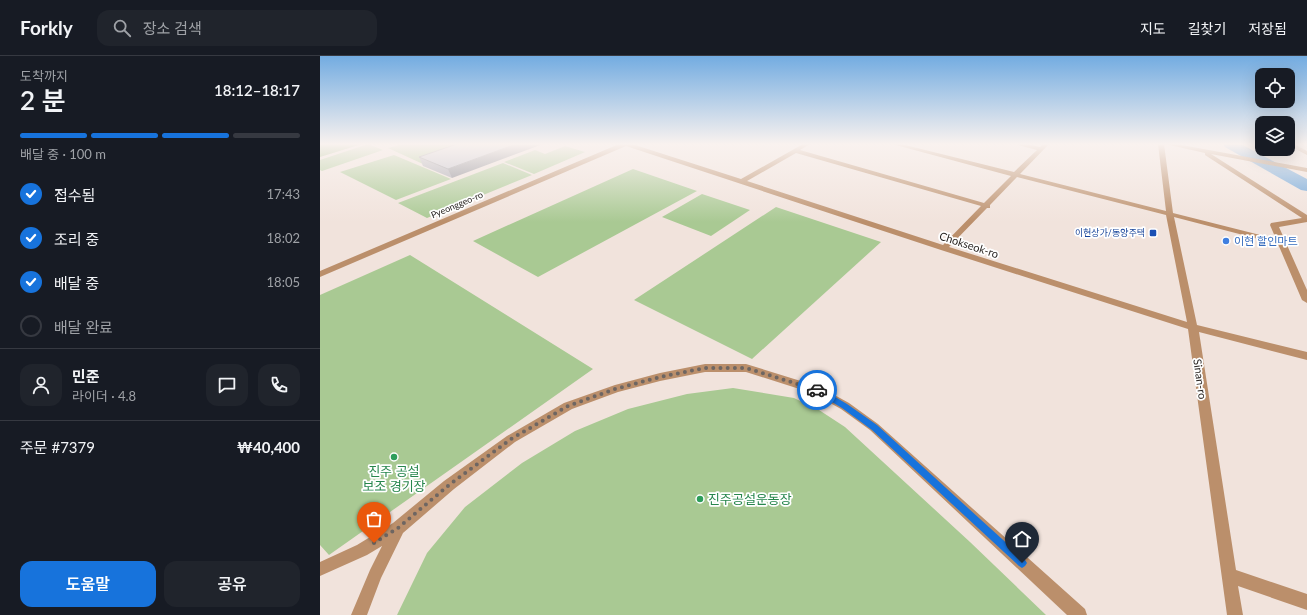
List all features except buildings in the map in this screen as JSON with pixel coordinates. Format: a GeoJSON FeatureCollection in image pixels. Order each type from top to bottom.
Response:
{"type":"FeatureCollection","features":[{"type":"Feature","properties":{"kind":"street","name":"Pyeonggeo-ro"},"geometry":{"type":"LineString","coordinates":[[320,274],[565,170]]}},
{"type":"Feature","properties":{"kind":"street","name":"Chokseok-ro"},"geometry":{"type":"LineString","coordinates":[[708,170],[944,248],[1193,327],[1307,356]]}},
{"type":"Feature","properties":{"kind":"street"},"geometry":{"type":"LineString","coordinates":[[742,181],[762,170]]}},
{"type":"Feature","properties":{"kind":"street"},"geometry":{"type":"LineString","coordinates":[[862,170],[987,206]]}},
{"type":"Feature","properties":{"kind":"street"},"geometry":{"type":"LineString","coordinates":[[997,170],[1280,242]]}},
{"type":"Feature","properties":{"kind":"street"},"geometry":{"type":"LineString","coordinates":[[944,248],[1021,170]]}},
{"type":"Feature","properties":{"kind":"street","name":"Sinan-ro"},"geometry":{"type":"LineString","coordinates":[[1164,170],[1170,215],[1193,327],[1235,615]]}},
{"type":"Feature","properties":{"kind":"street"},"geometry":{"type":"LineString","coordinates":[[1233,170],[1307,219]]}},
{"type":"Feature","properties":{"kind":"street"},"geometry":{"type":"LineString","coordinates":[[1307,219],[1274,225],[1280,242],[1307,300]]}},
{"type":"Feature","properties":{"kind":"street"},"geometry":{"type":"LineString","coordinates":[[320,569],[362,550],[398,528],[449,485],[511,439],[568,406],[615,389],[660,377],[705,368],[746,368],[816,390],[845,406],[874,428],[1079,615]]}},
{"type":"Feature","properties":{"kind":"street"},"geometry":{"type":"LineString","coordinates":[[359,615],[375,576],[398,528]]}},
{"type":"Feature","properties":{"kind":"street"},"geometry":{"type":"LineString","coordinates":[[1228,575],[1307,602]]}},
{"type":"Feature","properties":{"kind":"green space"},"geometry":{"type":"Polygon","coordinates":[[[346,170],[430,170],[451,179],[396,200],[340,172],[346,170]]]}},
{"type":"Feature","properties":{"kind":"green space"},"geometry":{"type":"Polygon","coordinates":[[[484,170],[520,170],[532,175],[427,218],[398,203],[484,170]]]}},
{"type":"Feature","properties":{"kind":"green space"},"geometry":{"type":"Polygon","coordinates":[[[524,170],[543,170],[534,174],[524,170]]]}},
{"type":"Feature","properties":{"kind":"green space"},"geometry":{"type":"Polygon","coordinates":[[[631,170],[636,170],[697,191],[538,277],[473,241],[631,170]]]}},
{"type":"Feature","properties":{"kind":"green space"},"geometry":{"type":"Polygon","coordinates":[[[702,194],[750,210],[711,236],[662,217],[702,194]]]}},
{"type":"Feature","properties":{"kind":"green space"},"geometry":{"type":"Polygon","coordinates":[[[776,207],[881,242],[752,359],[634,300],[776,207]]]}},
{"type":"Feature","properties":{"kind":"green space","name":"진주 공설 보조 경기장"},"geometry":{"type":"Polygon","coordinates":[[[410,255],[593,369],[329,555],[320,545],[320,295],[410,255]]]}},
{"type":"Feature","properties":{"kind":"green space","name":"진주공설운동장"},"geometry":{"type":"Polygon","coordinates":[[[733,388],[794,398],[819,410],[845,427],[970,542],[1046,615],[397,615],[427,553],[465,507],[522,463],[575,431],[628,409],[687,394],[733,388]]]}},
{"type":"Feature","properties":{"kind":"waterway"},"geometry":{"type":"LineString","coordinates":[[1278,170],[1307,186]]}},
{"type":"Feature","properties":{"kind":"way so far"},"geometry":{"type":"LineString","coordinates":[[374,543],[398,528],[449,485],[511,439],[568,406],[615,389],[660,377],[705,368],[746,368],[817,390]]}},
{"type":"Feature","properties":{"kind":"place","name":"이현상가/동양주택"},"geometry":{"type":"Point","coordinates":[1153,233]}},
{"type":"Feature","properties":{"kind":"place","name":"이현 할인마트"},"geometry":{"type":"Point","coordinates":[1226,241]}},
{"type":"Feature","properties":{"kind":"place","name":"진주 공설 보조 경기장"},"geometry":{"type":"Point","coordinates":[394,457]}},
{"type":"Feature","properties":{"kind":"place","name":"진주공설운동장"},"geometry":{"type":"Point","coordinates":[700,499]}},
{"type":"Feature","properties":{"kind":"route"},"geometry":{"type":"LineString","coordinates":[[817,390],[845,406],[874,428],[1022,563]]}}]}
